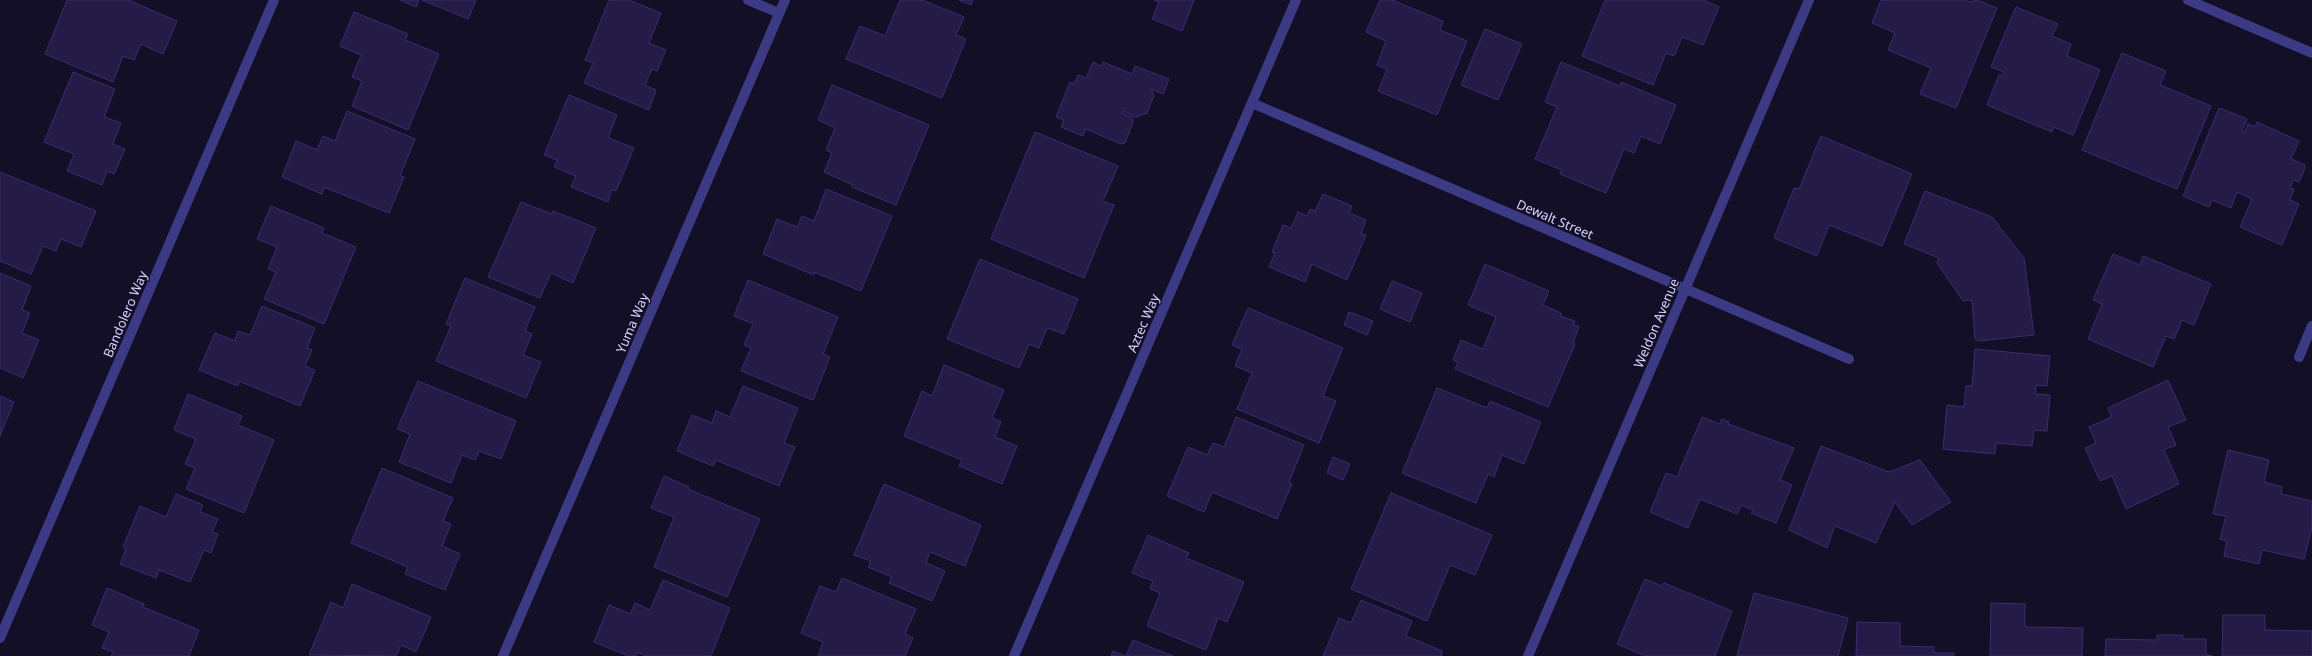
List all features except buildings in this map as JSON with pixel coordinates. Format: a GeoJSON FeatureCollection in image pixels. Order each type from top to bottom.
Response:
{"type":"FeatureCollection","features":[{"type":"Feature","properties":{"kind":"street","name":"Bandolero Way"},"geometry":{"type":"LineString","coordinates":[[0,638],[274,0]]}},
{"type":"Feature","properties":{"kind":"street"},"geometry":{"type":"LineString","coordinates":[[748,0],[779,13]]}},
{"type":"Feature","properties":{"kind":"street","name":"Yuma Way"},"geometry":{"type":"LineString","coordinates":[[503,656],[785,0]]}},
{"type":"Feature","properties":{"kind":"street","name":"Aztec Way"},"geometry":{"type":"LineString","coordinates":[[1014,656],[1296,0]]}},
{"type":"Feature","properties":{"kind":"street","name":"Weldon Avenue"},"geometry":{"type":"LineString","coordinates":[[1528,656],[1809,0]]}},
{"type":"Feature","properties":{"kind":"street"},"geometry":{"type":"LineString","coordinates":[[2188,0],[2312,54]]}},
{"type":"Feature","properties":{"kind":"street","name":"Dewalt Street"},"geometry":{"type":"LineString","coordinates":[[1252,103],[1849,359]]}},
{"type":"Feature","properties":{"kind":"street"},"geometry":{"type":"LineString","coordinates":[[2299,357],[2312,326]]}}]}
